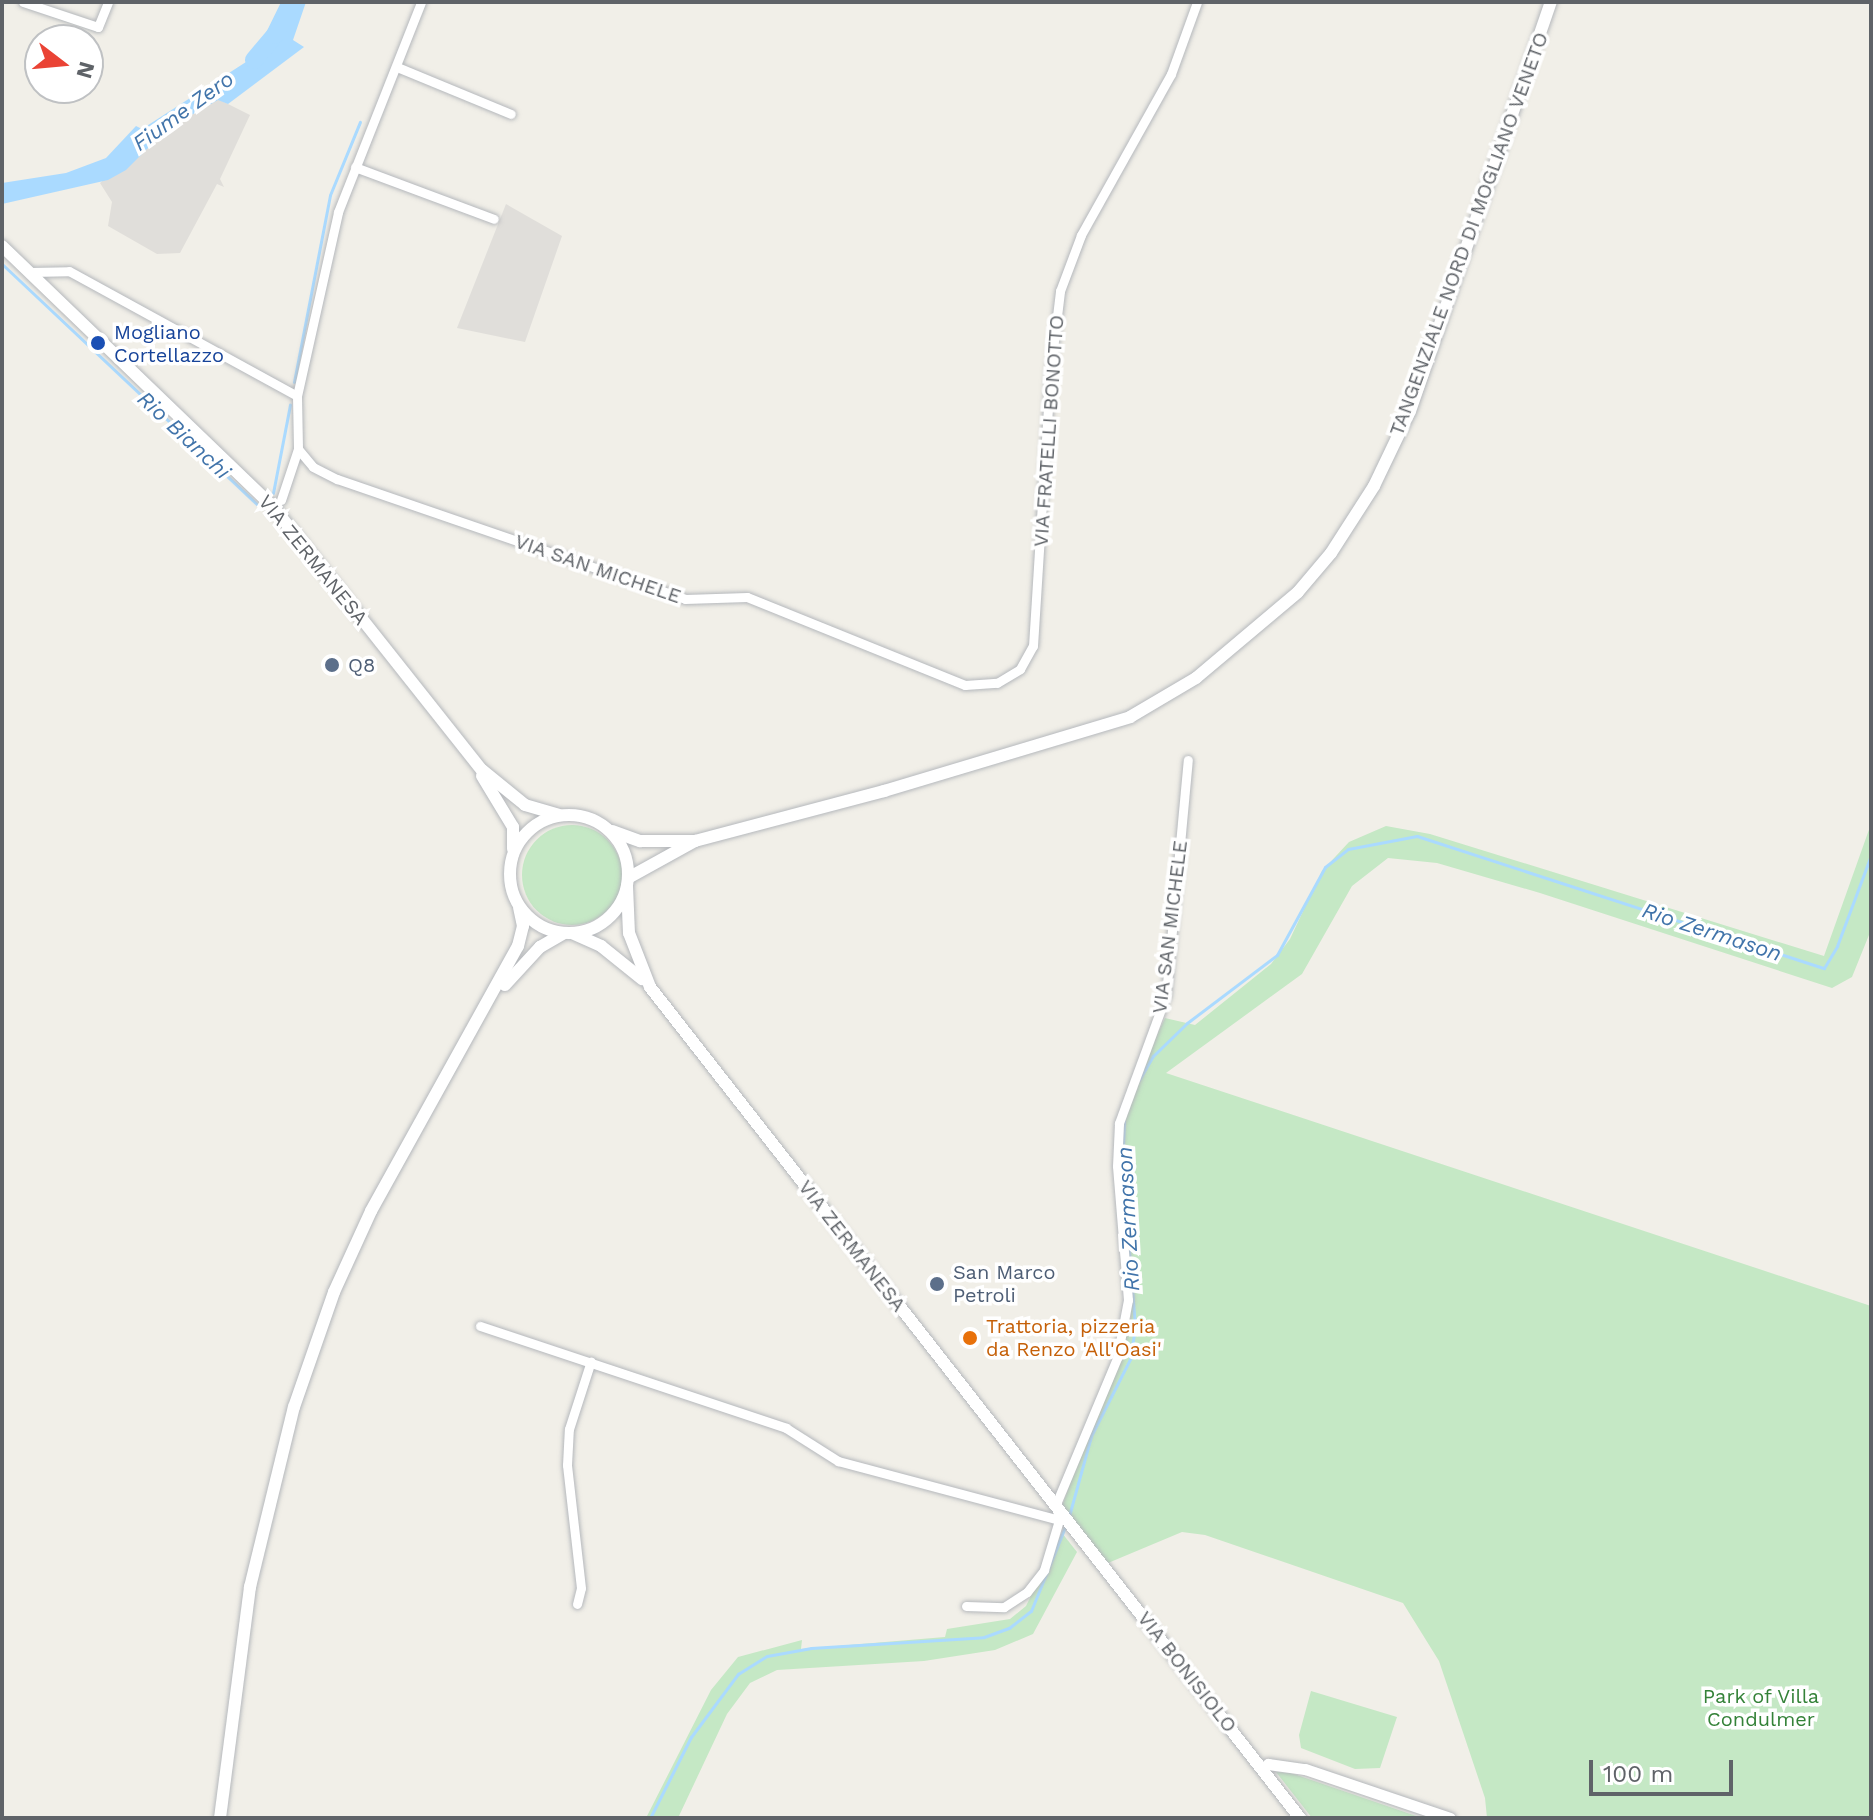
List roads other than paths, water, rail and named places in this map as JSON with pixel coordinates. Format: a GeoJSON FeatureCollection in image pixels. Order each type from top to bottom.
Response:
{"type":"FeatureCollection","features":[{"type":"Feature","properties":{"kind":"main road","name":"TANGENZIALE NORD DI MOGLIANO VENETO"},"geometry":{"type":"LineString","coordinates":[[608,829],[640,841],[695,841],[884,791],[1130,717],[1196,678],[1298,592],[1331,553],[1374,486],[1410,411],[1551,2]]}},
{"type":"Feature","properties":{"kind":"main road","name":"VIA ZERMANESA"},"geometry":{"type":"LineString","coordinates":[[2,246],[274,508],[470,756],[513,827],[509,875],[519,907],[531,920],[601,946],[650,987],[1073,1525]]}},
{"type":"Feature","properties":{"kind":"main road","name":"VIA ZERMANESA"},"geometry":{"type":"LineString","coordinates":[[470,756],[517,799],[559,815],[593,820],[608,829],[623,851],[629,933],[650,987]]}},
{"type":"Feature","properties":{"kind":"main road"},"geometry":{"type":"LineString","coordinates":[[511,859],[529,830],[559,815]]}},
{"type":"Feature","properties":{"kind":"main road","name":"TANGENZIALE NORD DI MOGLIANO VENETO"},"geometry":{"type":"LineString","coordinates":[[627,882],[695,841]]}},
{"type":"Feature","properties":{"kind":"main road"},"geometry":{"type":"LineString","coordinates":[[490,1003],[540,947],[607,919],[627,882]]}},
{"type":"Feature","properties":{"kind":"main road"},"geometry":{"type":"LineString","coordinates":[[220,1818],[250,1587],[299,1392],[371,1211],[490,1003],[522,936],[519,907]]}},
{"type":"Feature","properties":{"kind":"main road","name":"VIA BONISIOLO"},"geometry":{"type":"LineString","coordinates":[[1073,1525],[1300,1818]]}},
{"type":"Feature","properties":{"kind":"street"},"geometry":{"type":"LineString","coordinates":[[23,2],[98,27],[108,2]]}},
{"type":"Feature","properties":{"kind":"street"},"geometry":{"type":"LineString","coordinates":[[281,500],[298,449],[297,396],[338,212],[421,2]]}},
{"type":"Feature","properties":{"kind":"street","name":"VIA FRATELLI BONOTTO"},"geometry":{"type":"LineString","coordinates":[[997,683],[1020,669],[1033,646],[1050,374],[1060,291],[1081,235],[1171,74],[1197,2]]}},
{"type":"Feature","properties":{"kind":"street"},"geometry":{"type":"LineString","coordinates":[[397,67],[511,114]]}},
{"type":"Feature","properties":{"kind":"street"},"geometry":{"type":"LineString","coordinates":[[355,167],[494,219]]}},
{"type":"Feature","properties":{"kind":"street"},"geometry":{"type":"LineString","coordinates":[[30,272],[69,271],[297,396]]}},
{"type":"Feature","properties":{"kind":"street","name":"VIA SAN MICHELE"},"geometry":{"type":"LineString","coordinates":[[298,449],[313,467],[337,479],[685,599],[727,596],[760,601],[965,685],[997,683]]}},
{"type":"Feature","properties":{"kind":"street","name":"VIA SAN MICHELE"},"geometry":{"type":"LineString","coordinates":[[1056,1504],[1104,1394],[1125,1320],[1119,1123],[1166,995],[1188,760]]}},
{"type":"Feature","properties":{"kind":"street"},"geometry":{"type":"LineString","coordinates":[[480,1326],[786,1428],[838,1461],[1059,1520]]}},
{"type":"Feature","properties":{"kind":"street"},"geometry":{"type":"LineString","coordinates":[[577,1604],[581,1588],[567,1465],[569,1429],[591,1361]]}},
{"type":"Feature","properties":{"kind":"street","name":"VIA ZERMANESA"},"geometry":{"type":"LineString","coordinates":[[966,1606],[1004,1607],[1027,1592],[1044,1570],[1059,1520],[1056,1504]]}},
{"type":"Feature","properties":{"kind":"street"},"geometry":{"type":"LineString","coordinates":[[1262,1769],[1268,1764],[1305,1769],[1450,1818]]}},
{"type":"Feature","properties":{"kind":"water"},"geometry":{"type":"Polygon","coordinates":[[[289,2],[306,2],[293,40],[304,47],[228,104],[218,100],[168,128],[126,170],[108,180],[2,204],[2,183],[66,173],[106,158],[136,126],[142,129],[246,62],[280,33],[289,2]]]}},
{"type":"Feature","properties":{"kind":"waterway","name":"Fiume Zero"},"geometry":{"type":"LineString","coordinates":[[254,60],[275,35],[291,2]]}},
{"type":"Feature","properties":{"kind":"waterway","name":"Rio Bianchi"},"geometry":{"type":"LineString","coordinates":[[294,382],[330,195],[360,122]]}},
{"type":"Feature","properties":{"kind":"waterway","name":"Rio Bianchi"},"geometry":{"type":"LineString","coordinates":[[2,264],[261,508]]}},
{"type":"Feature","properties":{"kind":"waterway","name":"Rio Bianchi"},"geometry":{"type":"LineString","coordinates":[[273,493],[290,405]]}},
{"type":"Feature","properties":{"kind":"waterway","name":"Rio Zermason"},"geometry":{"type":"LineString","coordinates":[[1139,1080],[1153,1056],[1187,1023],[1277,955],[1325,867],[1348,849],[1417,836],[1824,968],[1837,946],[1871,855]]}},
{"type":"Feature","properties":{"kind":"waterway","name":"Rio Zermason"},"geometry":{"type":"LineString","coordinates":[[1069,1516],[1091,1436],[1130,1359],[1135,1326],[1122,1164],[1124,1121]]}},
{"type":"Feature","properties":{"kind":"waterway","name":"Rio Zermason"},"geometry":{"type":"LineString","coordinates":[[650,1818],[691,1737],[738,1674],[767,1656],[811,1648],[984,1637],[1009,1628],[1031,1611],[1065,1527]]}},
{"type":"Feature","properties":{"kind":"place","name":"Mogliano Cortellazzo"},"geometry":{"type":"Point","coordinates":[98,343]}},
{"type":"Feature","properties":{"kind":"place","name":"Q8"},"geometry":{"type":"Point","coordinates":[332,665]}},
{"type":"Feature","properties":{"kind":"place","name":"San Marco Petroli"},"geometry":{"type":"Point","coordinates":[937,1284]}},
{"type":"Feature","properties":{"kind":"place","name":"Trattoria, pizzeria da Renzo 'All'Oasi'"},"geometry":{"type":"Point","coordinates":[970,1338]}},
{"type":"Feature","properties":{"kind":"park label","name":"Park of Villa Condulmer"},"geometry":{"type":"Point","coordinates":[1761,1708]}}]}
